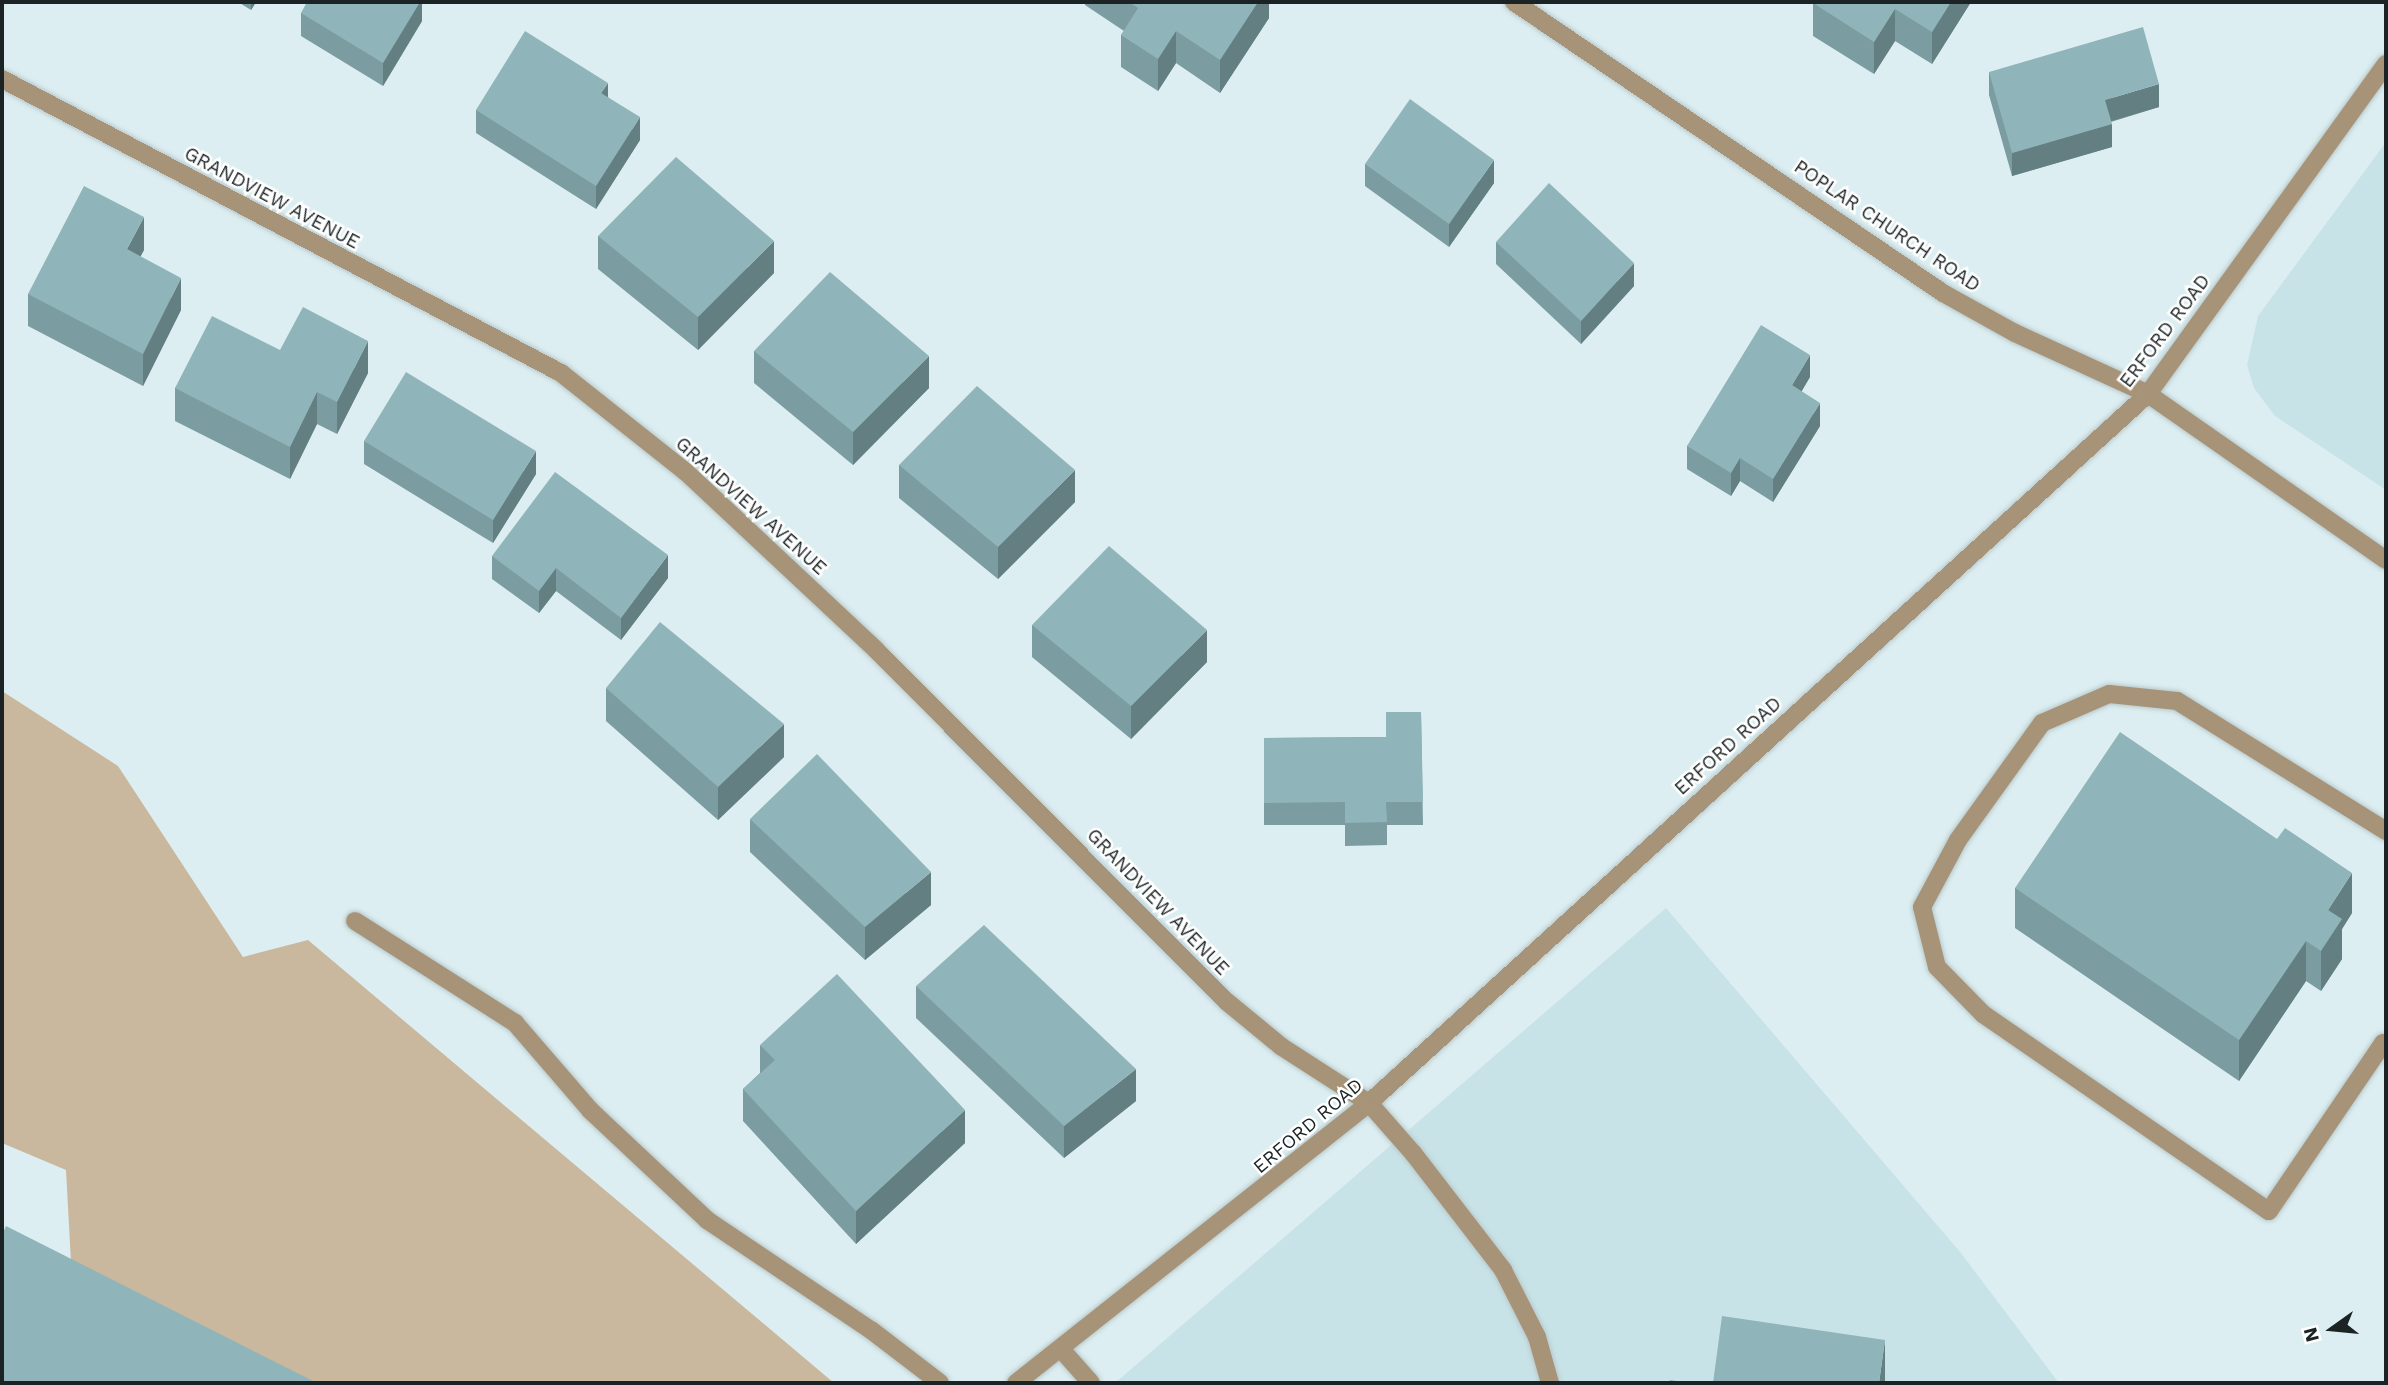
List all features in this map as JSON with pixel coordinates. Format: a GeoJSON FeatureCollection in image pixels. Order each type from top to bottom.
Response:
{"type":"FeatureCollection","features":[{"type":"Feature","properties":{"kind":"street","name":"POPLAR CHURCH ROAD"},"geometry":{"type":"LineString","coordinates":[[1514,2],[1943,293],[2015,332],[2148,394],[2386,560]]}},
{"type":"Feature","properties":{"kind":"street","name":"ERFORD ROAD"},"geometry":{"type":"LineString","coordinates":[[1016,1383],[1369,1103],[2148,394],[2386,64]]}},
{"type":"Feature","properties":{"kind":"street","name":"GRANDVIEW AVENUE"},"geometry":{"type":"LineString","coordinates":[[2,79],[561,373],[686,472],[866,640],[1226,1001],[1282,1047],[1369,1103],[1413,1153],[1503,1270],[1537,1337],[1549,1383]]}},
{"type":"Feature","properties":{"kind":"street"},"geometry":{"type":"LineString","coordinates":[[2385,1043],[2269,1211],[1983,1014],[1937,967],[1922,907],[1958,840],[2042,723],[2109,694],[2177,701],[2386,831]]}},
{"type":"Feature","properties":{"kind":"street"},"geometry":{"type":"LineString","coordinates":[[355,921],[515,1023],[590,1110],[707,1220],[871,1330],[940,1383]]}},
{"type":"Feature","properties":{"kind":"street"},"geometry":{"type":"LineString","coordinates":[[1061,1349],[1091,1383]]}},
{"type":"Feature","properties":{"kind":"shaded area"},"geometry":{"type":"Polygon","coordinates":[[[2386,142],[2386,490],[2275,416],[2254,388],[2247,365],[2258,316],[2386,142]]]}},
{"type":"Feature","properties":{"kind":"shaded area"},"geometry":{"type":"Polygon","coordinates":[[[2,691],[118,766],[243,957],[308,940],[834,1383],[278,1383],[72,1281],[66,1170],[2,1143],[2,691]]]}},
{"type":"Feature","properties":{"kind":"shaded area"},"geometry":{"type":"Polygon","coordinates":[[[1666,908],[1961,1253],[2059,1383],[1115,1383],[1666,908]]]}},
{"type":"Feature","properties":{"kind":"building"},"geometry":{"type":"Polygon","coordinates":[[[307,2],[420,2],[383,63],[301,13],[307,2]]]}},
{"type":"Feature","properties":{"kind":"building"},"geometry":{"type":"Polygon","coordinates":[[[1129,2],[1258,2],[1220,60],[1176,31],[1158,59],[1121,35],[1138,8],[1129,2]]]}},
{"type":"Feature","properties":{"kind":"building"},"geometry":{"type":"Polygon","coordinates":[[[1814,2],[1951,2],[1932,32],[1895,9],[1874,42],[1814,2]]]}},
{"type":"Feature","properties":{"kind":"building"},"geometry":{"type":"Polygon","coordinates":[[[2143,27],[2159,84],[2105,100],[2112,124],[2012,153],[1989,72],[2143,27]]]}},
{"type":"Feature","properties":{"kind":"building"},"geometry":{"type":"Polygon","coordinates":[[[525,31],[608,83],[601,93],[640,117],[596,186],[476,110],[525,31]]]}},
{"type":"Feature","properties":{"kind":"building"},"geometry":{"type":"Polygon","coordinates":[[[1410,99],[1494,160],[1449,224],[1365,164],[1410,99]]]}},
{"type":"Feature","properties":{"kind":"building"},"geometry":{"type":"Polygon","coordinates":[[[676,157],[774,241],[698,317],[598,236],[676,157]]]}},
{"type":"Feature","properties":{"kind":"building"},"geometry":{"type":"Polygon","coordinates":[[[1549,183],[1634,263],[1581,321],[1496,242],[1549,183]]]}},
{"type":"Feature","properties":{"kind":"building"},"geometry":{"type":"Polygon","coordinates":[[[84,186],[144,217],[127,249],[181,278],[143,354],[28,294],[84,186]]]}},
{"type":"Feature","properties":{"kind":"building"},"geometry":{"type":"Polygon","coordinates":[[[830,272],[929,356],[853,432],[754,351],[830,272]]]}},
{"type":"Feature","properties":{"kind":"building"},"geometry":{"type":"Polygon","coordinates":[[[303,307],[368,341],[337,402],[317,392],[290,447],[175,388],[212,316],[280,350],[303,307]]]}},
{"type":"Feature","properties":{"kind":"building"},"geometry":{"type":"Polygon","coordinates":[[[1761,325],[1810,355],[1792,385],[1820,403],[1773,479],[1740,458],[1731,473],[1687,446],[1761,325]]]}},
{"type":"Feature","properties":{"kind":"building"},"geometry":{"type":"Polygon","coordinates":[[[406,372],[536,451],[493,520],[364,441],[406,372]]]}},
{"type":"Feature","properties":{"kind":"building"},"geometry":{"type":"Polygon","coordinates":[[[977,386],[1075,470],[998,547],[899,465],[977,386]]]}},
{"type":"Feature","properties":{"kind":"building"},"geometry":{"type":"Polygon","coordinates":[[[555,472],[668,555],[621,618],[556,568],[539,591],[492,556],[555,472]]]}},
{"type":"Feature","properties":{"kind":"building"},"geometry":{"type":"Polygon","coordinates":[[[1109,546],[1207,630],[1131,706],[1032,625],[1109,546]]]}},
{"type":"Feature","properties":{"kind":"building"},"geometry":{"type":"Polygon","coordinates":[[[660,622],[784,724],[718,787],[606,688],[660,622]]]}},
{"type":"Feature","properties":{"kind":"building"},"geometry":{"type":"Polygon","coordinates":[[[1386,712],[1421,712],[1423,802],[1386,802],[1387,822],[1345,823],[1345,802],[1264,803],[1264,738],[1386,737],[1386,712]]]}},
{"type":"Feature","properties":{"kind":"building"},"geometry":{"type":"Polygon","coordinates":[[[2120,732],[2277,839],[2285,828],[2352,873],[2328,910],[2342,919],[2321,951],[2306,941],[2239,1040],[2015,888],[2120,732]]]}},
{"type":"Feature","properties":{"kind":"building"},"geometry":{"type":"Polygon","coordinates":[[[817,754],[931,872],[865,927],[750,819],[817,754]]]}},
{"type":"Feature","properties":{"kind":"building"},"geometry":{"type":"Polygon","coordinates":[[[984,925],[1136,1069],[1064,1126],[916,986],[984,925]]]}},
{"type":"Feature","properties":{"kind":"building"},"geometry":{"type":"Polygon","coordinates":[[[837,974],[965,1110],[856,1211],[743,1089],[775,1060],[760,1045],[837,974]]]}},
{"type":"Feature","properties":{"kind":"building"},"geometry":{"type":"Polygon","coordinates":[[[6,1226],[317,1383],[2,1383],[2,1235],[6,1226]]]}},
{"type":"Feature","properties":{"kind":"building"},"geometry":{"type":"Polygon","coordinates":[[[1722,1316],[1885,1340],[1879,1383],[1713,1383],[1722,1316]]]}},
{"type":"Feature","properties":{"kind":"building"},"geometry":{"type":"Polygon","coordinates":[[[1670,1380],[1691,1383],[1669,1383],[1670,1380]]]}}]}
